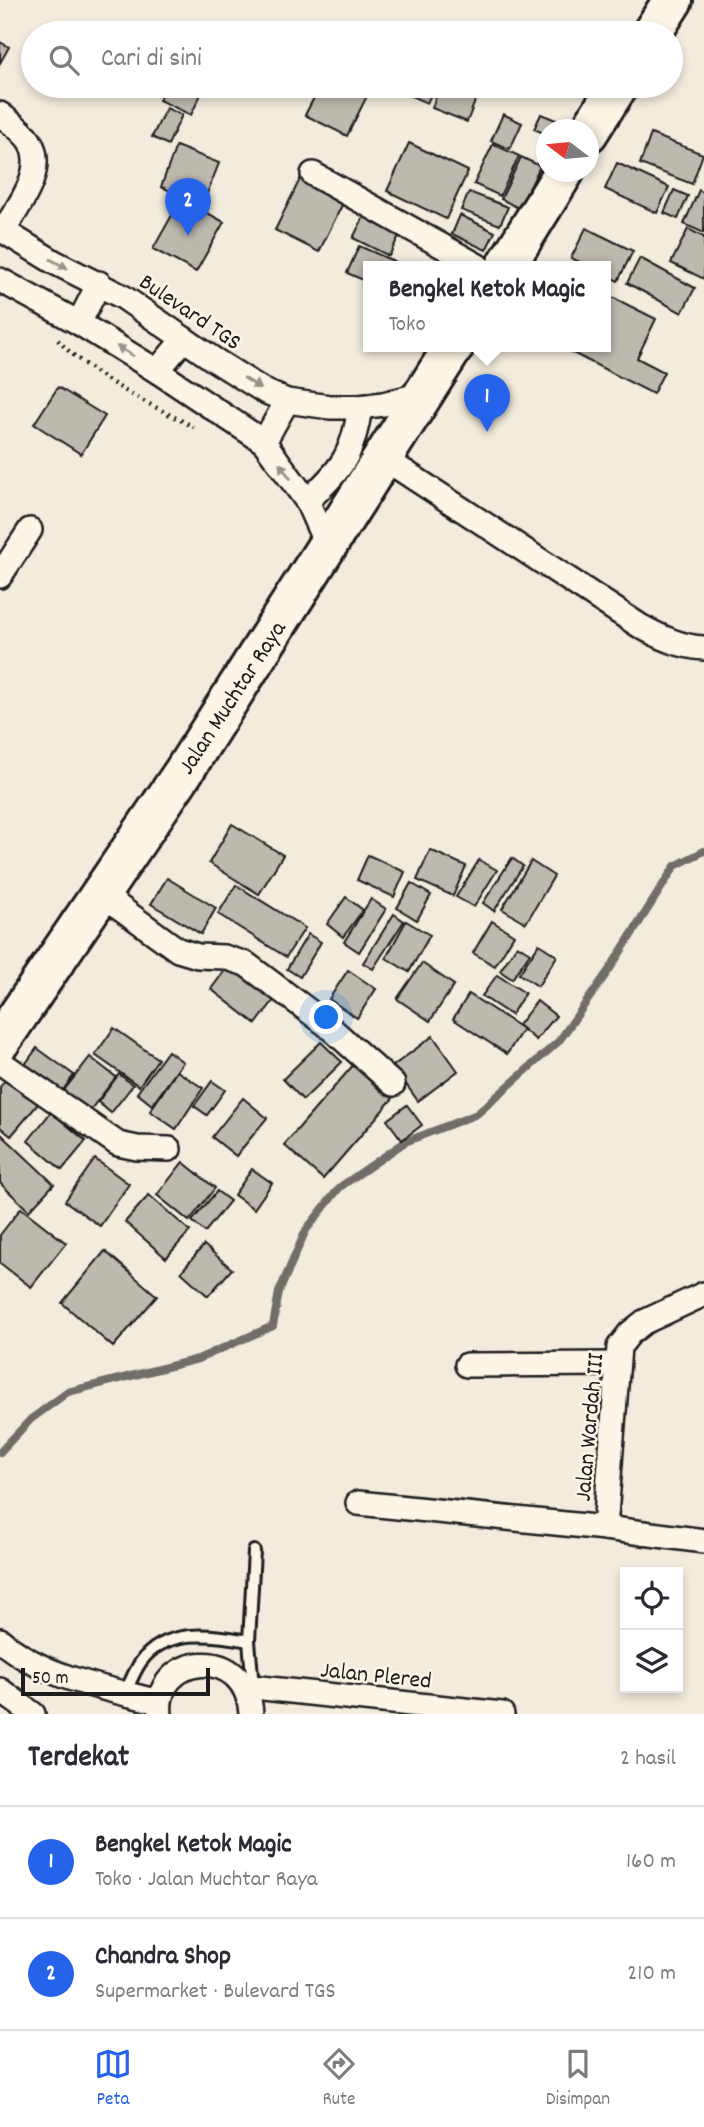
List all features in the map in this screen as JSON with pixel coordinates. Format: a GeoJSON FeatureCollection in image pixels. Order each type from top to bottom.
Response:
{"type":"FeatureCollection","features":[{"type":"Feature","properties":{"kind":"highway"},"geometry":{"type":"LineString","coordinates":[[660,21],[673,0]]}},
{"type":"Feature","properties":{"kind":"highway"},"geometry":{"type":"LineString","coordinates":[[598,119],[611,98]]}},
{"type":"Feature","properties":{"kind":"highway"},"geometry":{"type":"LineString","coordinates":[[509,261],[558,182]]}},
{"type":"Feature","properties":{"kind":"highway","name":"Jalan Muchtar Raya"},"geometry":{"type":"LineString","coordinates":[[0,1042],[184,771],[450,352]]}},
{"type":"Feature","properties":{"kind":"street"},"geometry":{"type":"LineString","coordinates":[[0,114],[29,141],[35,156],[26,193],[1,230]]}},
{"type":"Feature","properties":{"kind":"street"},"geometry":{"type":"LineString","coordinates":[[313,174],[469,261]]}},
{"type":"Feature","properties":{"kind":"street","name":"Bulevard TGS"},"geometry":{"type":"LineString","coordinates":[[1,230],[54,262],[99,283],[264,391],[287,401],[330,407],[360,407],[423,394]]}},
{"type":"Feature","properties":{"kind":"street"},"geometry":{"type":"LineString","coordinates":[[0,279],[158,371],[264,442],[307,501],[327,546]]}},
{"type":"Feature","properties":{"kind":"street"},"geometry":{"type":"LineString","coordinates":[[79,323],[99,283]]}},
{"type":"Feature","properties":{"kind":"street"},"geometry":{"type":"LineString","coordinates":[[158,371],[184,340]]}},
{"type":"Feature","properties":{"kind":"street"},"geometry":{"type":"LineString","coordinates":[[264,442],[287,401]]}},
{"type":"Feature","properties":{"kind":"street"},"geometry":{"type":"LineString","coordinates":[[307,501],[326,484],[348,454],[356,437],[360,407]]}},
{"type":"Feature","properties":{"kind":"street"},"geometry":{"type":"LineString","coordinates":[[382,457],[640,626],[676,643],[692,648],[704,648]]}},
{"type":"Feature","properties":{"kind":"street"},"geometry":{"type":"LineString","coordinates":[[0,576],[30,530]]}},
{"type":"Feature","properties":{"kind":"street"},"geometry":{"type":"LineString","coordinates":[[100,893],[178,950],[198,956],[224,957],[246,964],[326,1024],[393,1084]]}},
{"type":"Feature","properties":{"kind":"street"},"geometry":{"type":"LineString","coordinates":[[0,1062],[118,1144],[137,1149],[169,1149]]}},
{"type":"Feature","properties":{"kind":"street","name":"Jalan Wardah III"},"geometry":{"type":"LineString","coordinates":[[605,1528],[619,1347],[629,1333],[644,1322],[704,1294]]}},
{"type":"Feature","properties":{"kind":"street"},"geometry":{"type":"LineString","coordinates":[[467,1365],[617,1364]]}},
{"type":"Feature","properties":{"kind":"street"},"geometry":{"type":"LineString","coordinates":[[358,1503],[605,1528],[704,1541]]}},
{"type":"Feature","properties":{"kind":"street"},"geometry":{"type":"LineString","coordinates":[[0,1640],[36,1665],[125,1693],[160,1708],[166,1685],[179,1672],[196,1665],[215,1665],[232,1672],[249,1686],[251,1714]]}},
{"type":"Feature","properties":{"kind":"street","name":"Jalan Plered"},"geometry":{"type":"LineString","coordinates":[[249,1686],[502,1714]]}},
{"type":"Feature","properties":{"kind":"street"},"geometry":{"type":"LineString","coordinates":[[0,1690],[33,1714]]}},
{"type":"Feature","properties":{"kind":"lane"},"geometry":{"type":"LineString","coordinates":[[249,1686],[254,1551]]}},
{"type":"Feature","properties":{"kind":"lane"},"geometry":{"type":"LineString","coordinates":[[125,1693],[140,1663],[147,1655],[169,1641],[198,1634],[215,1634],[249,1641]]}},
{"type":"Feature","properties":{"kind":"path"},"geometry":{"type":"LineString","coordinates":[[53,334],[71,354],[142,401],[201,430]]}},
{"type":"Feature","properties":{"kind":"building"},"geometry":{"type":"Polygon","coordinates":[[[0,42],[9,47],[0,63],[0,42]]]}},
{"type":"Feature","properties":{"kind":"building"},"geometry":{"type":"Polygon","coordinates":[[[160,98],[199,98],[191,115],[159,100],[160,98]]]}},
{"type":"Feature","properties":{"kind":"building"},"geometry":{"type":"Polygon","coordinates":[[[314,98],[366,98],[347,136],[305,115],[314,98]]]}},
{"type":"Feature","properties":{"kind":"building"},"geometry":{"type":"Polygon","coordinates":[[[416,98],[429,98],[427,103],[416,98]]]}},
{"type":"Feature","properties":{"kind":"building"},"geometry":{"type":"Polygon","coordinates":[[[436,98],[476,98],[467,122],[432,108],[436,98]]]}},
{"type":"Feature","properties":{"kind":"building"},"geometry":{"type":"Polygon","coordinates":[[[166,108],[182,115],[168,145],[152,137],[166,108]]]}},
{"type":"Feature","properties":{"kind":"building"},"geometry":{"type":"Polygon","coordinates":[[[503,114],[522,123],[510,149],[491,141],[503,114]]]}},
{"type":"Feature","properties":{"kind":"building"},"geometry":{"type":"Polygon","coordinates":[[[541,114],[554,119],[539,119],[541,114]]]}},
{"type":"Feature","properties":{"kind":"building"},"geometry":{"type":"Polygon","coordinates":[[[651,134],[703,154],[692,184],[640,164],[651,134]]]}},
{"type":"Feature","properties":{"kind":"building"},"geometry":{"type":"Polygon","coordinates":[[[409,143],[468,171],[446,219],[387,191],[409,143]]]}},
{"type":"Feature","properties":{"kind":"building"},"geometry":{"type":"Polygon","coordinates":[[[493,144],[519,156],[500,196],[474,184],[493,144]]]}},
{"type":"Feature","properties":{"kind":"building"},"geometry":{"type":"Polygon","coordinates":[[[176,146],[219,163],[203,204],[161,187],[176,146]]]}},
{"type":"Feature","properties":{"kind":"building"},"geometry":{"type":"Polygon","coordinates":[[[521,157],[536,164],[536,175],[520,209],[501,199],[521,157]]]}},
{"type":"Feature","properties":{"kind":"building"},"geometry":{"type":"Polygon","coordinates":[[[617,163],[669,187],[657,213],[605,189],[617,163]]]}},
{"type":"Feature","properties":{"kind":"building"},"geometry":{"type":"Polygon","coordinates":[[[301,177],[345,199],[319,252],[275,230],[301,177]]]}},
{"type":"Feature","properties":{"kind":"building"},"geometry":{"type":"Polygon","coordinates":[[[674,190],[688,196],[678,219],[664,213],[674,190]]]}},
{"type":"Feature","properties":{"kind":"building"},"geometry":{"type":"Polygon","coordinates":[[[699,190],[704,193],[704,233],[684,224],[699,190]]]}},
{"type":"Feature","properties":{"kind":"building"},"geometry":{"type":"Polygon","coordinates":[[[469,192],[508,207],[500,225],[461,210],[469,192]]]}},
{"type":"Feature","properties":{"kind":"building"},"geometry":{"type":"Polygon","coordinates":[[[181,199],[224,222],[196,272],[153,249],[181,199]]]}},
{"type":"Feature","properties":{"kind":"building"},"geometry":{"type":"Polygon","coordinates":[[[367,210],[403,228],[389,256],[353,238],[367,210]]]}},
{"type":"Feature","properties":{"kind":"building"},"geometry":{"type":"Polygon","coordinates":[[[460,215],[495,232],[486,250],[452,234],[460,215]]]}},
{"type":"Feature","properties":{"kind":"building"},"geometry":{"type":"Polygon","coordinates":[[[586,228],[633,251],[618,281],[611,278],[611,261],[577,261],[571,258],[586,228]]]}},
{"type":"Feature","properties":{"kind":"building"},"geometry":{"type":"Polygon","coordinates":[[[688,229],[704,237],[704,279],[671,263],[688,229]]]}},
{"type":"Feature","properties":{"kind":"building"},"geometry":{"type":"Polygon","coordinates":[[[359,246],[394,261],[363,261],[363,280],[347,273],[359,246]]]}},
{"type":"Feature","properties":{"kind":"building"},"geometry":{"type":"Polygon","coordinates":[[[640,258],[695,288],[682,313],[627,283],[640,258]]]}},
{"type":"Feature","properties":{"kind":"building"},"geometry":{"type":"Polygon","coordinates":[[[611,296],[656,319],[637,358],[664,372],[653,394],[571,352],[611,352],[611,296]]]}},
{"type":"Feature","properties":{"kind":"building"},"geometry":{"type":"Polygon","coordinates":[[[58,387],[105,416],[81,454],[34,424],[58,387]]]}},
{"type":"Feature","properties":{"kind":"building"},"geometry":{"type":"Polygon","coordinates":[[[232,824],[283,855],[259,894],[209,863],[232,824]]]}},
{"type":"Feature","properties":{"kind":"building"},"geometry":{"type":"Polygon","coordinates":[[[430,850],[466,866],[453,896],[417,880],[430,850]]]}},
{"type":"Feature","properties":{"kind":"building"},"geometry":{"type":"Polygon","coordinates":[[[368,855],[405,872],[394,897],[357,880],[368,855]]]}},
{"type":"Feature","properties":{"kind":"building"},"geometry":{"type":"Polygon","coordinates":[[[512,858],[523,866],[494,911],[483,903],[512,858]]]}},
{"type":"Feature","properties":{"kind":"building"},"geometry":{"type":"Polygon","coordinates":[[[479,860],[497,870],[474,907],[456,897],[479,860]]]}},
{"type":"Feature","properties":{"kind":"building"},"geometry":{"type":"Polygon","coordinates":[[[531,861],[554,876],[526,923],[502,909],[531,861]]]}},
{"type":"Feature","properties":{"kind":"building"},"geometry":{"type":"Polygon","coordinates":[[[167,878],[216,908],[201,934],[151,904],[167,878]]]}},
{"type":"Feature","properties":{"kind":"building"},"geometry":{"type":"Polygon","coordinates":[[[411,883],[431,895],[417,920],[397,908],[411,883]]]}},
{"type":"Feature","properties":{"kind":"building"},"geometry":{"type":"Polygon","coordinates":[[[236,885],[305,928],[286,957],[218,914],[236,885]]]}},
{"type":"Feature","properties":{"kind":"building"},"geometry":{"type":"Polygon","coordinates":[[[346,897],[363,910],[343,937],[327,924],[346,897]]]}},
{"type":"Feature","properties":{"kind":"building"},"geometry":{"type":"Polygon","coordinates":[[[371,899],[386,909],[359,952],[344,942],[371,899]]]}},
{"type":"Feature","properties":{"kind":"building"},"geometry":{"type":"Polygon","coordinates":[[[394,914],[404,921],[373,969],[363,963],[394,914]]]}},
{"type":"Feature","properties":{"kind":"building"},"geometry":{"type":"Polygon","coordinates":[[[406,921],[430,935],[409,972],[386,958],[406,921]]]}},
{"type":"Feature","properties":{"kind":"building"},"geometry":{"type":"Polygon","coordinates":[[[492,921],[514,935],[495,966],[473,953],[492,921]]]}},
{"type":"Feature","properties":{"kind":"building"},"geometry":{"type":"Polygon","coordinates":[[[308,934],[321,942],[300,977],[287,969],[308,934]]]}},
{"type":"Feature","properties":{"kind":"building"},"geometry":{"type":"Polygon","coordinates":[[[539,944],[557,956],[538,986],[519,974],[539,944]]]}},
{"type":"Feature","properties":{"kind":"building"},"geometry":{"type":"Polygon","coordinates":[[[517,945],[530,953],[512,979],[500,971],[517,945]]]}},
{"type":"Feature","properties":{"kind":"building"},"geometry":{"type":"Polygon","coordinates":[[[232,961],[277,996],[256,1024],[211,989],[232,961]]]}},
{"type":"Feature","properties":{"kind":"building"},"geometry":{"type":"Polygon","coordinates":[[[422,963],[454,985],[430,1021],[397,999],[422,963]]]}},
{"type":"Feature","properties":{"kind":"building"},"geometry":{"type":"Polygon","coordinates":[[[348,970],[376,989],[357,1018],[329,999],[348,970]]]}},
{"type":"Feature","properties":{"kind":"building"},"geometry":{"type":"Polygon","coordinates":[[[497,975],[525,993],[511,1015],[482,996],[497,975]]]}},
{"type":"Feature","properties":{"kind":"building"},"geometry":{"type":"Polygon","coordinates":[[[469,994],[523,1029],[507,1054],[453,1019],[469,994]]]}},
{"type":"Feature","properties":{"kind":"building"},"geometry":{"type":"Polygon","coordinates":[[[537,1001],[556,1016],[536,1040],[518,1025],[537,1001]]]}},
{"type":"Feature","properties":{"kind":"building"},"geometry":{"type":"Polygon","coordinates":[[[114,1028],[158,1059],[139,1086],[95,1055],[114,1028]]]}},
{"type":"Feature","properties":{"kind":"building"},"geometry":{"type":"Polygon","coordinates":[[[433,1036],[458,1071],[418,1101],[393,1066],[433,1036]]]}},
{"type":"Feature","properties":{"kind":"building"},"geometry":{"type":"Polygon","coordinates":[[[321,1042],[342,1062],[303,1100],[283,1079],[321,1042]]]}},
{"type":"Feature","properties":{"kind":"building"},"geometry":{"type":"Polygon","coordinates":[[[37,1048],[74,1075],[58,1097],[21,1070],[37,1048]]]}},
{"type":"Feature","properties":{"kind":"building"},"geometry":{"type":"Polygon","coordinates":[[[168,1051],[183,1062],[152,1105],[137,1093],[168,1051]]]}},
{"type":"Feature","properties":{"kind":"building"},"geometry":{"type":"Polygon","coordinates":[[[90,1057],[116,1077],[84,1118],[58,1098],[90,1057]]]}},
{"type":"Feature","properties":{"kind":"building"},"geometry":{"type":"Polygon","coordinates":[[[355,1063],[394,1097],[323,1179],[284,1145],[355,1063]]]}},
{"type":"Feature","properties":{"kind":"building"},"geometry":{"type":"Polygon","coordinates":[[[177,1071],[203,1088],[176,1129],[150,1111],[177,1071]]]}},
{"type":"Feature","properties":{"kind":"building"},"geometry":{"type":"Polygon","coordinates":[[[119,1074],[133,1085],[111,1113],[98,1102],[119,1074]]]}},
{"type":"Feature","properties":{"kind":"building"},"geometry":{"type":"Polygon","coordinates":[[[7,1078],[38,1104],[11,1136],[0,1127],[0,1087],[7,1078]]]}},
{"type":"Feature","properties":{"kind":"building"},"geometry":{"type":"Polygon","coordinates":[[[212,1081],[225,1090],[207,1115],[194,1106],[212,1081]]]}},
{"type":"Feature","properties":{"kind":"building"},"geometry":{"type":"Polygon","coordinates":[[[243,1098],[267,1118],[236,1156],[212,1137],[243,1098]]]}},
{"type":"Feature","properties":{"kind":"building"},"geometry":{"type":"Polygon","coordinates":[[[407,1105],[422,1125],[402,1140],[387,1120],[407,1105]]]}},
{"type":"Feature","properties":{"kind":"building"},"geometry":{"type":"Polygon","coordinates":[[[51,1112],[86,1141],[62,1170],[28,1141],[51,1112]]]}},
{"type":"Feature","properties":{"kind":"building"},"geometry":{"type":"Polygon","coordinates":[[[0,1133],[54,1184],[29,1211],[0,1183],[0,1133]]]}},
{"type":"Feature","properties":{"kind":"building"},"geometry":{"type":"Polygon","coordinates":[[[95,1159],[129,1184],[100,1226],[65,1201],[95,1159]]]}},
{"type":"Feature","properties":{"kind":"building"},"geometry":{"type":"Polygon","coordinates":[[[183,1162],[215,1188],[189,1221],[157,1195],[183,1162]]]}},
{"type":"Feature","properties":{"kind":"building"},"geometry":{"type":"Polygon","coordinates":[[[252,1169],[272,1183],[254,1209],[234,1195],[252,1169]]]}},
{"type":"Feature","properties":{"kind":"building"},"geometry":{"type":"Polygon","coordinates":[[[217,1191],[230,1201],[205,1232],[192,1221],[217,1191]]]}},
{"type":"Feature","properties":{"kind":"building"},"geometry":{"type":"Polygon","coordinates":[[[149,1195],[190,1231],[166,1258],[125,1222],[149,1195]]]}},
{"type":"Feature","properties":{"kind":"building"},"geometry":{"type":"Polygon","coordinates":[[[21,1208],[66,1243],[31,1287],[0,1263],[0,1235],[21,1208]]]}},
{"type":"Feature","properties":{"kind":"building"},"geometry":{"type":"Polygon","coordinates":[[[204,1245],[232,1269],[208,1296],[181,1272],[204,1245]]]}},
{"type":"Feature","properties":{"kind":"building"},"geometry":{"type":"Polygon","coordinates":[[[105,1251],[157,1296],[113,1347],[62,1303],[105,1251]]]}},
{"type":"Feature","properties":{"kind":"waterway"},"geometry":{"type":"LineString","coordinates":[[0,1452],[31,1419],[68,1392],[198,1359],[273,1326],[279,1292],[306,1230],[340,1187],[405,1142],[477,1114],[559,1041],[609,970],[675,866],[704,851]]}},
{"type":"Feature","properties":{"kind":"place","name":"Chandra Shop"},"geometry":{"type":"Point","coordinates":[188,236]}},
{"type":"Feature","properties":{"kind":"place","name":"Bengkel Ketok Magic"},"geometry":{"type":"Point","coordinates":[487,432]}}]}
